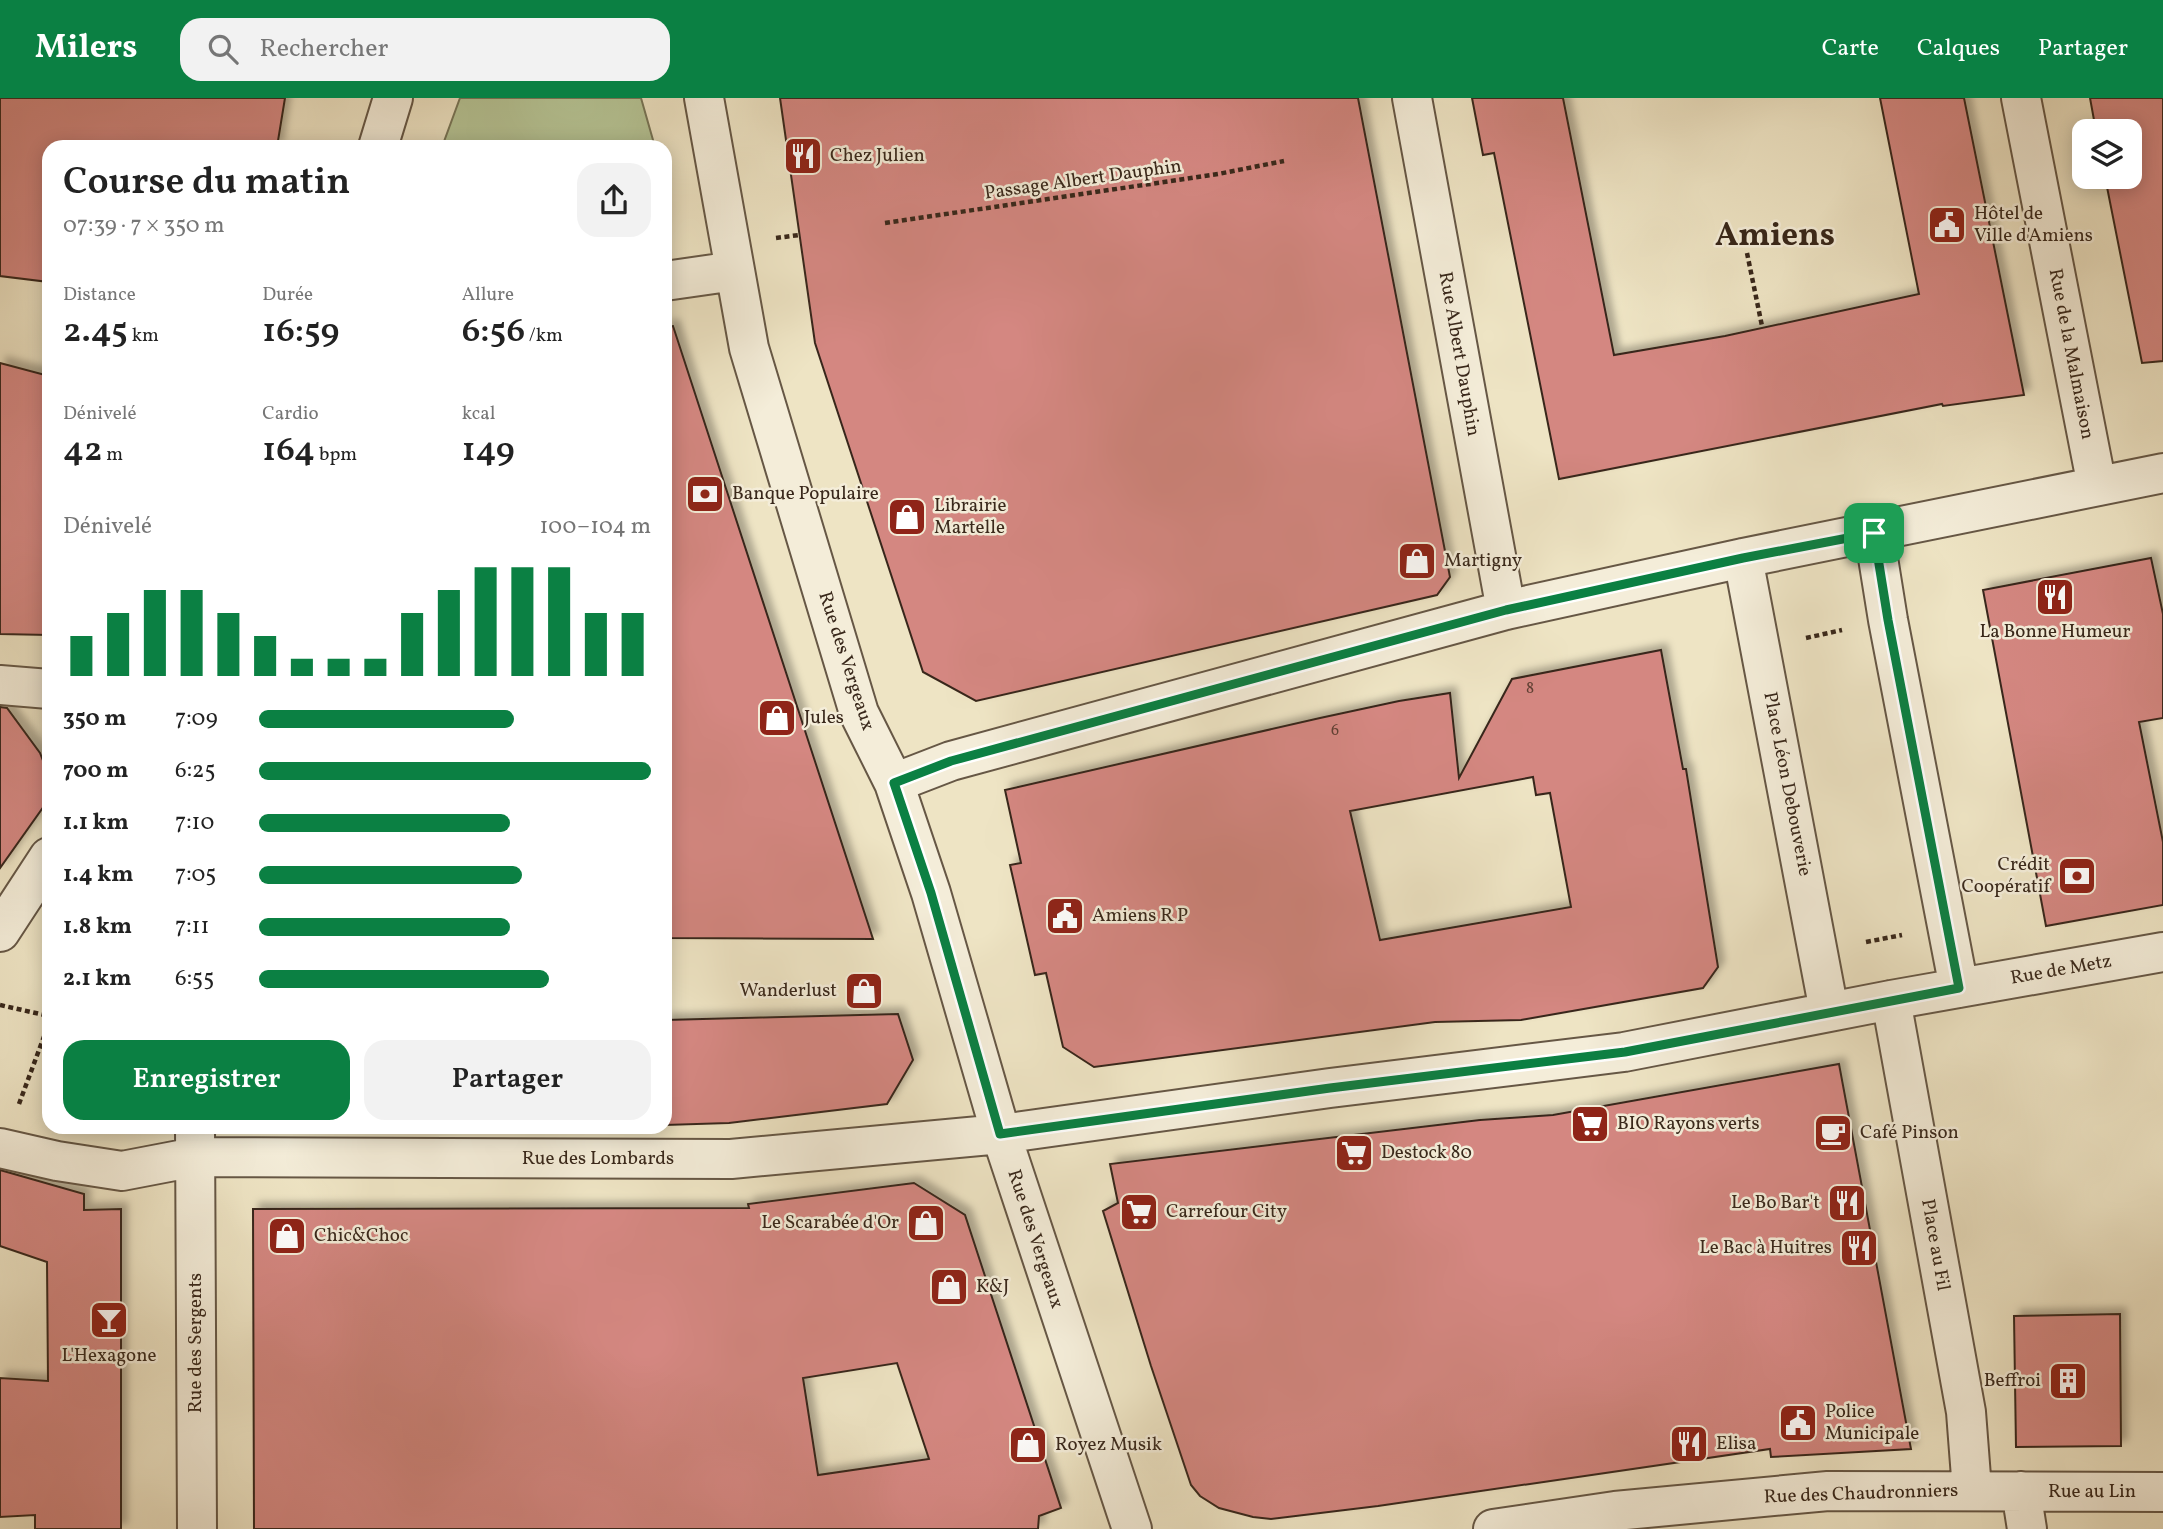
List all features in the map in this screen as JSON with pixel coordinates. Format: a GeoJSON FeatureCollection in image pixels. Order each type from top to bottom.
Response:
{"type":"FeatureCollection","features":[{"type":"Feature","properties":{"kind":"street"},"geometry":{"type":"LineString","coordinates":[[380,140],[393,98]]}},
{"type":"Feature","properties":{"kind":"street","name":"Rue des Vergeaux"},"geometry":{"type":"LineString","coordinates":[[704,98],[749,348],[859,713],[894,783],[931,893],[1000,1134],[1132,1529]]}},
{"type":"Feature","properties":{"kind":"street","name":"Rue Albert Dauphin"},"geometry":{"type":"LineString","coordinates":[[1412,98],[1506,610]]}},
{"type":"Feature","properties":{"kind":"street","name":"Rue de la Malmaison"},"geometry":{"type":"LineString","coordinates":[[2021,98],[2098,486]]}},
{"type":"Feature","properties":{"kind":"street"},"geometry":{"type":"LineString","coordinates":[[672,280],[735,271]]}},
{"type":"Feature","properties":{"kind":"street"},"geometry":{"type":"LineString","coordinates":[[894,783],[951,761],[1506,610],[1743,558],[2163,473]]}},
{"type":"Feature","properties":{"kind":"street"},"geometry":{"type":"LineString","coordinates":[[1874,533],[1888,620],[1959,988]]}},
{"type":"Feature","properties":{"kind":"street","name":"Place Léon Debouverie"},"geometry":{"type":"LineString","coordinates":[[1743,558],[1829,1011]]}},
{"type":"Feature","properties":{"kind":"street"},"geometry":{"type":"LineString","coordinates":[[0,685],[42,688]]}},
{"type":"Feature","properties":{"kind":"street"},"geometry":{"type":"LineString","coordinates":[[0,932],[42,868]]}},
{"type":"Feature","properties":{"kind":"street","name":"Rue de Metz"},"geometry":{"type":"LineString","coordinates":[[1829,1011],[2163,952]]}},
{"type":"Feature","properties":{"kind":"street","name":"Place au Fil"},"geometry":{"type":"LineString","coordinates":[[1891,1000],[1966,1412],[1972,1490]]}},
{"type":"Feature","properties":{"kind":"street","name":"Rue des Lombards"},"geometry":{"type":"LineString","coordinates":[[195,1142],[731,1159],[1000,1134],[1330,1088],[1625,1052],[1829,1011]]}},
{"type":"Feature","properties":{"kind":"street"},"geometry":{"type":"LineString","coordinates":[[2,1148],[57,1161],[122,1171],[195,1142]]}},
{"type":"Feature","properties":{"kind":"street","name":"Rue des Sergents"},"geometry":{"type":"LineString","coordinates":[[195,1142],[197,1529]]}},
{"type":"Feature","properties":{"kind":"street","name":"Rue des Chaudronniers"},"geometry":{"type":"LineString","coordinates":[[1493,1529],[1615,1511],[1828,1491],[2021,1491]]}},
{"type":"Feature","properties":{"kind":"street"},"geometry":{"type":"LineString","coordinates":[[2021,1491],[2026,1529]]}},
{"type":"Feature","properties":{"kind":"street","name":"Rue au Lin"},"geometry":{"type":"LineString","coordinates":[[2021,1491],[2163,1492]]}},
{"type":"Feature","properties":{"kind":"path","name":"Passage Albert Dauphin"},"geometry":{"type":"LineString","coordinates":[[885,223],[1284,162]]}},
{"type":"Feature","properties":{"kind":"path"},"geometry":{"type":"LineString","coordinates":[[1747,253],[1762,327]]}},
{"type":"Feature","properties":{"kind":"path"},"geometry":{"type":"LineString","coordinates":[[1761,647],[1888,620]]}},
{"type":"Feature","properties":{"kind":"path"},"geometry":{"type":"LineString","coordinates":[[1818,952],[1947,925]]}},
{"type":"Feature","properties":{"kind":"path"},"geometry":{"type":"LineString","coordinates":[[0,1004],[42,1014]]}},
{"type":"Feature","properties":{"kind":"path"},"geometry":{"type":"LineString","coordinates":[[2,1148],[42,1042]]}},
{"type":"Feature","properties":{"kind":"green space"},"geometry":{"type":"Polygon","coordinates":[[[460,98],[641,98],[653,140],[445,140],[460,98]]]}},
{"type":"Feature","properties":{"kind":"building"},"geometry":{"type":"Polygon","coordinates":[[[0,98],[285,98],[278,140],[42,140],[42,281],[0,276],[0,98]]]}},
{"type":"Feature","properties":{"kind":"building"},"geometry":{"type":"Polygon","coordinates":[[[780,98],[1358,98],[1450,577],[1437,595],[976,701],[923,672],[815,343],[780,98]]]}},
{"type":"Feature","properties":{"kind":"building","name":"Hôtel de Ville d'Amiens"},"geometry":{"type":"Polygon","coordinates":[[[1472,98],[1563,98],[1614,355],[1725,336],[1919,294],[1880,98],[1964,98],[2024,395],[1942,404],[1559,479],[1494,153],[1483,155],[1472,98]]]}},
{"type":"Feature","properties":{"kind":"building"},"geometry":{"type":"Polygon","coordinates":[[[2090,98],[2163,98],[2163,361],[2142,363],[2107,189],[2142,189],[2142,119],[2094,119],[2090,98]]]}},
{"type":"Feature","properties":{"kind":"building"},"geometry":{"type":"Polygon","coordinates":[[[673,326],[873,939],[672,938],[673,326]]]}},
{"type":"Feature","properties":{"kind":"building"},"geometry":{"type":"Polygon","coordinates":[[[0,363],[42,374],[42,635],[0,634],[0,363]]]}},
{"type":"Feature","properties":{"kind":"building"},"geometry":{"type":"Polygon","coordinates":[[[2151,558],[2163,614],[2163,718],[2139,722],[2163,842],[2163,905],[2046,926],[1983,590],[2151,558]]]}},
{"type":"Feature","properties":{"kind":"building"},"geometry":{"type":"Polygon","coordinates":[[[1661,650],[1683,769],[1686,769],[1718,967],[1703,988],[1521,1020],[1435,1022],[1094,1067],[1063,1047],[1046,973],[1035,975],[1010,865],[1021,863],[1005,790],[1320,718],[1450,693],[1459,778],[1512,679],[1661,650]],[[1533,777],[1350,811],[1380,940],[1571,907],[1550,793],[1536,795],[1533,777]]]}},
{"type":"Feature","properties":{"kind":"building"},"geometry":{"type":"Polygon","coordinates":[[[0,707],[7,708],[40,753],[42,809],[0,868],[0,707]]]}},
{"type":"Feature","properties":{"kind":"building"},"geometry":{"type":"Polygon","coordinates":[[[898,1014],[913,1060],[887,1104],[729,1123],[672,1125],[672,1020],[898,1014]]]}},
{"type":"Feature","properties":{"kind":"building"},"geometry":{"type":"Polygon","coordinates":[[[1839,1064],[1911,1449],[1771,1457],[1770,1449],[1271,1519],[1219,1508],[1200,1496],[1191,1485],[1103,1211],[1118,1203],[1110,1164],[1480,1120],[1553,1115],[1839,1064]]]}},
{"type":"Feature","properties":{"kind":"building"},"geometry":{"type":"Polygon","coordinates":[[[0,1170],[84,1194],[84,1210],[121,1209],[121,1529],[35,1529],[35,1515],[0,1517],[0,1378],[48,1381],[47,1262],[0,1246],[0,1170]]]}},
{"type":"Feature","properties":{"kind":"building"},"geometry":{"type":"Polygon","coordinates":[[[914,1183],[965,1215],[1061,1508],[1039,1516],[1038,1529],[254,1529],[253,1209],[749,1208],[748,1204],[914,1183]],[[897,1363],[803,1378],[818,1475],[929,1459],[897,1363]]]}},
{"type":"Feature","properties":{"kind":"building","name":"Beffroi"},"geometry":{"type":"Polygon","coordinates":[[[2120,1314],[2121,1446],[2016,1447],[2014,1316],[2120,1314]]]}},
{"type":"Feature","properties":{"kind":"place","name":"Chez Julien"},"geometry":{"type":"Point","coordinates":[803,156]}},
{"type":"Feature","properties":{"kind":"place","name":"Hôtel de Ville d'Amiens"},"geometry":{"type":"Point","coordinates":[1947,225]}},
{"type":"Feature","properties":{"kind":"place","name":"Banque Populaire"},"geometry":{"type":"Point","coordinates":[705,494]}},
{"type":"Feature","properties":{"kind":"place","name":"Librairie Martelle"},"geometry":{"type":"Point","coordinates":[907,517]}},
{"type":"Feature","properties":{"kind":"place","name":"Martigny"},"geometry":{"type":"Point","coordinates":[1417,561]}},
{"type":"Feature","properties":{"kind":"place","name":"La Bonne Humeur"},"geometry":{"type":"Point","coordinates":[2055,597]}},
{"type":"Feature","properties":{"kind":"place","name":"Jules"},"geometry":{"type":"Point","coordinates":[777,718]}},
{"type":"Feature","properties":{"kind":"place","name":"Crédit Coopératif"},"geometry":{"type":"Point","coordinates":[2077,876]}},
{"type":"Feature","properties":{"kind":"place","name":"Amiens R P"},"geometry":{"type":"Point","coordinates":[1065,916]}},
{"type":"Feature","properties":{"kind":"place","name":"Wanderlust"},"geometry":{"type":"Point","coordinates":[864,991]}},
{"type":"Feature","properties":{"kind":"place","name":"BIO Rayons verts"},"geometry":{"type":"Point","coordinates":[1590,1124]}},
{"type":"Feature","properties":{"kind":"place","name":"Café Pinson"},"geometry":{"type":"Point","coordinates":[1833,1133]}},
{"type":"Feature","properties":{"kind":"place","name":"Destock 80"},"geometry":{"type":"Point","coordinates":[1354,1153]}},
{"type":"Feature","properties":{"kind":"place","name":"Le Bo Bar't"},"geometry":{"type":"Point","coordinates":[1847,1203]}},
{"type":"Feature","properties":{"kind":"place","name":"Carrefour City"},"geometry":{"type":"Point","coordinates":[1139,1212]}},
{"type":"Feature","properties":{"kind":"place","name":"Le Scarabée d'Or"},"geometry":{"type":"Point","coordinates":[926,1223]}},
{"type":"Feature","properties":{"kind":"place","name":"Chic&Choc"},"geometry":{"type":"Point","coordinates":[287,1236]}},
{"type":"Feature","properties":{"kind":"place","name":"Le Bac à Huitres"},"geometry":{"type":"Point","coordinates":[1859,1248]}},
{"type":"Feature","properties":{"kind":"place","name":"K&J"},"geometry":{"type":"Point","coordinates":[949,1287]}},
{"type":"Feature","properties":{"kind":"place","name":"L'Hexagone"},"geometry":{"type":"Point","coordinates":[109,1320]}},
{"type":"Feature","properties":{"kind":"place","name":"Beffroi"},"geometry":{"type":"Point","coordinates":[2068,1381]}},
{"type":"Feature","properties":{"kind":"place","name":"Police Municipale"},"geometry":{"type":"Point","coordinates":[1798,1423]}},
{"type":"Feature","properties":{"kind":"place","name":"Elisa"},"geometry":{"type":"Point","coordinates":[1689,1444]}},
{"type":"Feature","properties":{"kind":"place","name":"Royez Musik"},"geometry":{"type":"Point","coordinates":[1028,1445]}},
{"type":"Feature","properties":{"kind":"district","name":"Amiens"},"geometry":{"type":"Point","coordinates":[1775,237]}},
{"type":"Feature","properties":{"kind":"route"},"geometry":{"type":"LineString","coordinates":[[1874,533],[1888,620],[1959,988],[1625,1052],[1330,1088],[1000,1134],[931,893],[894,783],[951,761],[1506,610],[1743,558],[1874,533]]}}]}
